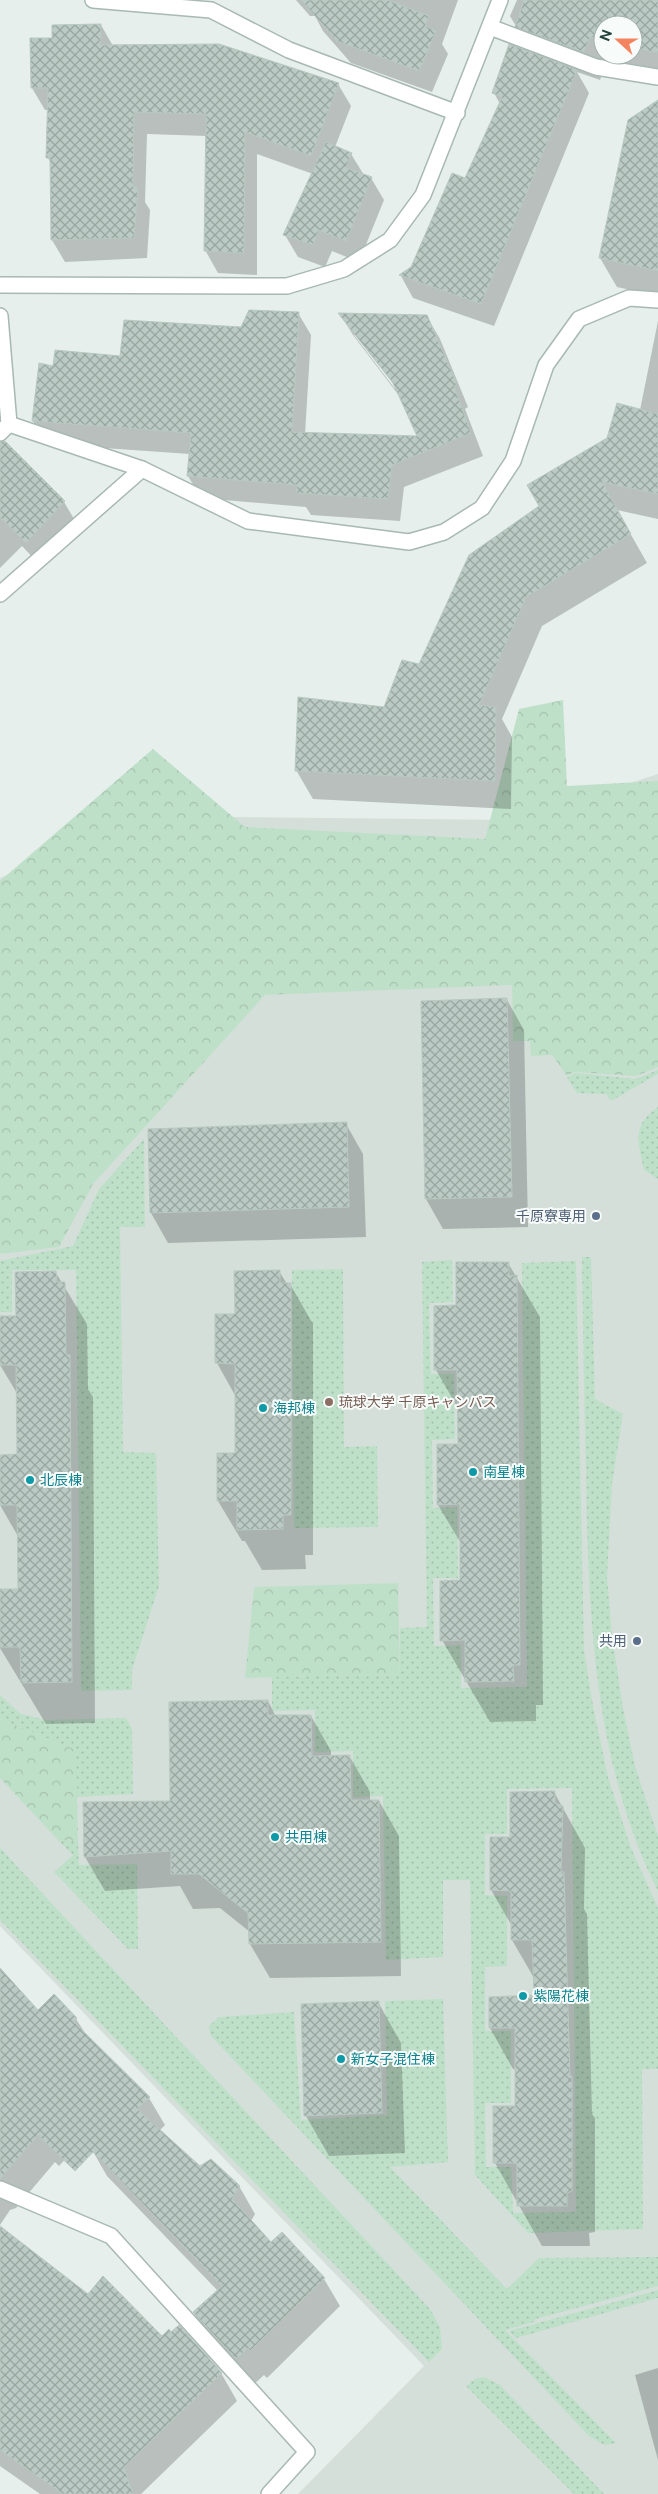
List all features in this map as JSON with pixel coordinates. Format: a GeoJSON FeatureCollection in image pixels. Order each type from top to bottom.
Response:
{"type":"FeatureCollection","features":[{"type":"Feature","properties":{"kind":"street"},"geometry":{"type":"LineString","coordinates":[[93,0],[211,10],[289,50],[457,113]]}},
{"type":"Feature","properties":{"kind":"street"},"geometry":{"type":"LineString","coordinates":[[0,285],[287,286],[344,269],[390,240],[423,195],[457,113],[500,0]]}},
{"type":"Feature","properties":{"kind":"street"},"geometry":{"type":"LineString","coordinates":[[490,27],[596,67],[658,77]]}},
{"type":"Feature","properties":{"kind":"street"},"geometry":{"type":"LineString","coordinates":[[0,316],[5,429],[142,469],[248,521],[409,542],[444,532],[482,508],[513,461],[546,364],[579,318],[630,298],[658,300]]}},
{"type":"Feature","properties":{"kind":"street"},"geometry":{"type":"LineString","coordinates":[[0,594],[142,469]]}},
{"type":"Feature","properties":{"kind":"street"},"geometry":{"type":"LineString","coordinates":[[0,2189],[111,2236],[307,2452],[269,2494]]}},
{"type":"Feature","properties":{"kind":"shaded area","name":"琉球大学 千原キャンパス"},"geometry":{"type":"Polygon","coordinates":[[[658,774],[658,2494],[298,2494],[424,2366],[0,1926],[0,878],[143,816],[518,820],[658,774]]]}},
{"type":"Feature","properties":{"kind":"green space"},"geometry":{"type":"Polygon","coordinates":[[[563,700],[567,786],[658,781],[658,1067],[636,1076],[574,1072],[567,1076],[552,1055],[531,1056],[530,1041],[513,1041],[512,985],[265,995],[93,1184],[59,1247],[0,1254],[0,881],[153,749],[245,827],[485,839],[519,709],[563,700]]]}},
{"type":"Feature","properties":{"kind":"green space"},"geometry":{"type":"Polygon","coordinates":[[[658,1070],[658,1074],[611,1101],[606,1094],[577,1093],[567,1078],[575,1073],[636,1079],[658,1070]]]}},
{"type":"Feature","properties":{"kind":"green space"},"geometry":{"type":"Polygon","coordinates":[[[658,1107],[658,1179],[644,1170],[639,1135],[644,1121],[658,1107]]]}},
{"type":"Feature","properties":{"kind":"green space"},"geometry":{"type":"Polygon","coordinates":[[[144,1139],[145,1227],[120,1227],[123,1452],[156,1453],[159,1586],[132,1670],[132,1690],[81,1691],[76,1270],[12,1270],[12,1312],[0,1312],[0,1261],[73,1246],[99,1189],[144,1139]]]}},
{"type":"Feature","properties":{"kind":"green space"},"geometry":{"type":"Polygon","coordinates":[[[582,1257],[591,1257],[595,1399],[623,1414],[612,1484],[607,1577],[612,1635],[623,1708],[635,1766],[658,1836],[658,1891],[636,1842],[620,1791],[607,1738],[598,1685],[589,1576],[582,1257]]]}},
{"type":"Feature","properties":{"kind":"green space"},"geometry":{"type":"Polygon","coordinates":[[[452,1260],[453,1302],[429,1303],[431,1374],[454,1374],[455,1439],[432,1440],[433,1508],[457,1507],[458,1578],[433,1578],[434,1646],[461,1645],[461,1688],[527,1687],[522,1263],[576,1261],[584,1650],[593,1706],[608,1777],[631,1848],[658,1908],[658,2069],[642,2069],[643,2229],[528,2233],[475,2175],[470,1880],[443,1880],[443,1957],[386,1960],[383,1796],[353,1797],[353,1751],[315,1752],[315,1710],[272,1711],[272,1677],[400,1674],[400,1628],[427,1627],[422,1262],[452,1260]],[[572,1788],[507,1789],[507,1834],[485,1834],[485,1895],[507,1896],[507,1966],[485,1967],[485,2031],[511,2031],[511,2103],[485,2103],[486,2167],[511,2167],[513,2213],[576,2212],[572,1788]]]}},
{"type":"Feature","properties":{"kind":"green space"},"geometry":{"type":"Polygon","coordinates":[[[343,1269],[344,1447],[377,1446],[378,1527],[294,1528],[292,1270],[343,1269]]]}},
{"type":"Feature","properties":{"kind":"green space"},"geometry":{"type":"Polygon","coordinates":[[[398,1583],[400,1674],[245,1678],[254,1587],[398,1583]]]}},
{"type":"Feature","properties":{"kind":"green space"},"geometry":{"type":"Polygon","coordinates":[[[0,1695],[21,1714],[46,1720],[126,1718],[132,1728],[133,1794],[77,1797],[75,1750],[0,1719],[0,1695]]]}},
{"type":"Feature","properties":{"kind":"green space"},"geometry":{"type":"Polygon","coordinates":[[[0,1719],[76,1750],[78,1841],[58,1840],[0,1778],[0,1719]]]}},
{"type":"Feature","properties":{"kind":"green space"},"geometry":{"type":"Polygon","coordinates":[[[58,1840],[78,1841],[79,1865],[137,1864],[138,1949],[128,1949],[54,1872],[73,1855],[58,1840]]]}},
{"type":"Feature","properties":{"kind":"green space"},"geometry":{"type":"Polygon","coordinates":[[[0,1848],[430,2309],[440,2327],[442,2349],[429,2362],[0,1920],[0,1848]]]}},
{"type":"Feature","properties":{"kind":"green space"},"geometry":{"type":"Polygon","coordinates":[[[443,1999],[448,2162],[390,2167],[507,2289],[539,2258],[658,2257],[658,2286],[536,2319],[534,2322],[505,2330],[616,2443],[604,2445],[589,2436],[210,2035],[209,2026],[219,2017],[294,2012],[301,2120],[387,2115],[385,2001],[443,1999]]]}},
{"type":"Feature","properties":{"kind":"green space"},"geometry":{"type":"Polygon","coordinates":[[[658,2290],[658,2298],[516,2338],[509,2331],[658,2290]]]}},
{"type":"Feature","properties":{"kind":"green space"},"geometry":{"type":"Polygon","coordinates":[[[484,2377],[500,2385],[604,2494],[574,2494],[466,2386],[475,2379],[484,2377]]]}},
{"type":"Feature","properties":{"kind":"building"},"geometry":{"type":"Polygon","coordinates":[[[301,0],[387,0],[429,16],[425,26],[436,31],[419,71],[337,41],[301,0]]]}},
{"type":"Feature","properties":{"kind":"building"},"geometry":{"type":"Polygon","coordinates":[[[524,0],[658,0],[658,53],[643,49],[643,15],[593,15],[593,38],[590,37],[584,52],[515,27],[524,0]]]}},
{"type":"Feature","properties":{"kind":"building"},"geometry":{"type":"Polygon","coordinates":[[[101,24],[100,45],[219,44],[339,83],[311,156],[245,132],[244,253],[204,251],[206,114],[134,112],[133,187],[138,187],[134,238],[51,240],[50,158],[46,158],[48,88],[31,88],[30,38],[52,38],[52,25],[101,24]]]}},
{"type":"Feature","properties":{"kind":"building"},"geometry":{"type":"Polygon","coordinates":[[[509,44],[577,70],[481,304],[399,275],[411,267],[452,173],[465,178],[502,97],[492,93],[509,44]]]}},
{"type":"Feature","properties":{"kind":"building"},"geometry":{"type":"Polygon","coordinates":[[[658,100],[658,271],[599,258],[628,120],[658,100]]]}},
{"type":"Feature","properties":{"kind":"building"},"geometry":{"type":"Polygon","coordinates":[[[326,142],[352,153],[346,168],[372,177],[346,241],[319,230],[313,245],[283,235],[326,142]]]}},
{"type":"Feature","properties":{"kind":"building"},"geometry":{"type":"Polygon","coordinates":[[[249,310],[299,312],[292,432],[417,436],[393,383],[338,313],[427,315],[457,384],[454,386],[471,433],[392,465],[388,499],[296,493],[297,485],[187,476],[191,433],[32,421],[39,363],[53,366],[55,350],[120,356],[124,320],[241,327],[249,310]]]}},
{"type":"Feature","properties":{"kind":"building"},"geometry":{"type":"Polygon","coordinates":[[[617,403],[658,414],[658,494],[602,482],[631,534],[526,597],[479,705],[496,707],[495,781],[295,771],[298,697],[384,707],[402,660],[419,664],[469,555],[539,506],[527,485],[607,438],[617,403]]]}},
{"type":"Feature","properties":{"kind":"building"},"geometry":{"type":"Polygon","coordinates":[[[5,441],[65,501],[26,543],[0,517],[0,442],[5,441]]]}},
{"type":"Feature","properties":{"kind":"building"},"geometry":{"type":"Polygon","coordinates":[[[507,998],[512,1197],[425,1199],[421,1001],[507,998]]]}},
{"type":"Feature","properties":{"kind":"building"},"geometry":{"type":"Polygon","coordinates":[[[347,1122],[349,1207],[150,1213],[148,1129],[347,1122]]]}},
{"type":"Feature","properties":{"kind":"building","name":"南星棟"},"geometry":{"type":"Polygon","coordinates":[[[456,1262],[509,1262],[509,1276],[517,1275],[520,1665],[513,1665],[514,1681],[465,1682],[465,1640],[440,1641],[440,1581],[460,1580],[460,1504],[437,1505],[437,1444],[458,1444],[457,1370],[434,1370],[434,1306],[456,1305],[456,1262]]]}},
{"type":"Feature","properties":{"kind":"building","name":"海邦棟"},"geometry":{"type":"Polygon","coordinates":[[[280,1270],[280,1283],[291,1283],[291,1515],[283,1515],[283,1529],[237,1530],[237,1501],[217,1501],[217,1453],[235,1453],[235,1364],[215,1363],[215,1314],[235,1314],[234,1271],[280,1270]]]}},
{"type":"Feature","properties":{"kind":"building","name":"北辰棟"},"geometry":{"type":"Polygon","coordinates":[[[56,1271],[57,1282],[65,1282],[66,1355],[70,1355],[72,1682],[21,1683],[20,1647],[0,1647],[0,1589],[18,1589],[17,1505],[0,1505],[0,1455],[17,1454],[16,1365],[0,1365],[0,1316],[16,1316],[15,1272],[56,1271]]]}},
{"type":"Feature","properties":{"kind":"building","name":"共用棟"},"geometry":{"type":"Polygon","coordinates":[[[268,1700],[268,1715],[311,1715],[312,1756],[350,1755],[351,1800],[379,1800],[381,1942],[249,1944],[248,1913],[199,1874],[171,1874],[171,1851],[84,1857],[83,1802],[170,1801],[169,1702],[268,1700]]]}},
{"type":"Feature","properties":{"kind":"building","name":"紫陽花棟"},"geometry":{"type":"Polygon","coordinates":[[[555,1791],[555,1803],[563,1806],[561,1872],[564,1872],[570,2076],[572,2076],[572,2191],[567,2193],[567,2206],[517,2206],[517,2163],[493,2163],[493,2106],[515,2106],[515,2028],[489,2028],[489,1997],[534,1995],[532,1940],[511,1940],[511,1891],[490,1890],[490,1837],[510,1837],[510,1792],[555,1791]]]}},
{"type":"Feature","properties":{"kind":"building"},"geometry":{"type":"Polygon","coordinates":[[[0,1968],[38,2010],[54,1994],[77,2018],[74,2022],[150,2097],[137,2109],[200,2166],[211,2159],[240,2186],[232,2199],[271,2242],[282,2232],[325,2278],[250,2351],[248,2348],[236,2359],[193,2312],[222,2286],[93,2152],[75,2171],[38,2135],[0,2179],[0,1968]]]}},
{"type":"Feature","properties":{"kind":"building","name":"新女子混住棟"},"geometry":{"type":"Polygon","coordinates":[[[379,2001],[382,2113],[304,2116],[301,2004],[379,2001]]]}},
{"type":"Feature","properties":{"kind":"building"},"geometry":{"type":"Polygon","coordinates":[[[0,2226],[88,2294],[103,2276],[162,2336],[169,2329],[171,2332],[179,2325],[222,2373],[124,2467],[133,2494],[63,2494],[0,2450],[0,2226]]]}},
{"type":"Feature","properties":{"kind":"place","name":"千原寮専用"},"geometry":{"type":"Point","coordinates":[596,1216]}},
{"type":"Feature","properties":{"kind":"place","name":"琉球大学 千原キャンパス"},"geometry":{"type":"Point","coordinates":[329,1402]}},
{"type":"Feature","properties":{"kind":"place","name":"海邦棟"},"geometry":{"type":"Point","coordinates":[263,1408]}},
{"type":"Feature","properties":{"kind":"place","name":"南星棟"},"geometry":{"type":"Point","coordinates":[473,1472]}},
{"type":"Feature","properties":{"kind":"place","name":"北辰棟"},"geometry":{"type":"Point","coordinates":[30,1480]}},
{"type":"Feature","properties":{"kind":"place","name":"共用"},"geometry":{"type":"Point","coordinates":[637,1641]}},
{"type":"Feature","properties":{"kind":"place","name":"共用棟"},"geometry":{"type":"Point","coordinates":[275,1837]}},
{"type":"Feature","properties":{"kind":"place","name":"紫陽花棟"},"geometry":{"type":"Point","coordinates":[523,1996]}},
{"type":"Feature","properties":{"kind":"place","name":"新女子混住棟"},"geometry":{"type":"Point","coordinates":[341,2059]}}]}
